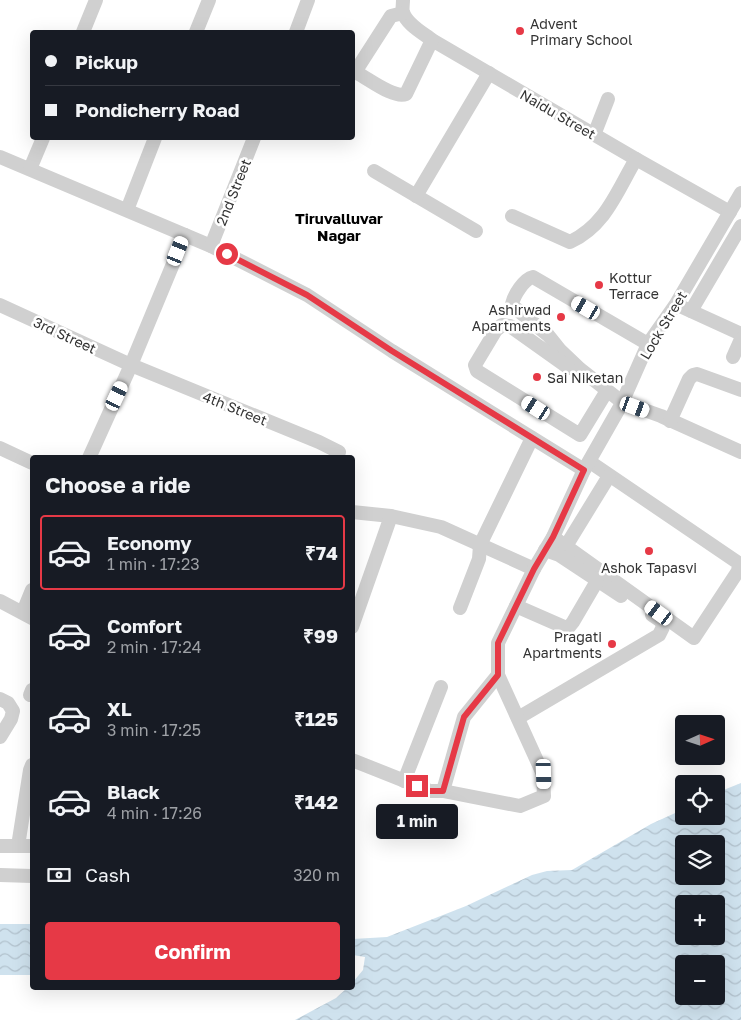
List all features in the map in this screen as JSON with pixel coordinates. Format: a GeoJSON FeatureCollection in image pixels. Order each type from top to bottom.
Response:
{"type":"FeatureCollection","features":[{"type":"Feature","properties":{"kind":"street"},"geometry":{"type":"LineString","coordinates":[[85,30],[96,0]]}},
{"type":"Feature","properties":{"kind":"street"},"geometry":{"type":"LineString","coordinates":[[197,30],[209,0]]}},
{"type":"Feature","properties":{"kind":"street"},"geometry":{"type":"LineString","coordinates":[[297,30],[308,0]]}},
{"type":"Feature","properties":{"kind":"street"},"geometry":{"type":"LineString","coordinates":[[403,6],[391,16],[357,69],[357,73],[394,94],[406,94],[432,40]]}},
{"type":"Feature","properties":{"kind":"street","name":"Naidu Street"},"geometry":{"type":"LineString","coordinates":[[403,6],[411,24],[432,40],[730,212]]}},
{"type":"Feature","properties":{"kind":"street"},"geometry":{"type":"LineString","coordinates":[[416,196],[489,73]]}},
{"type":"Feature","properties":{"kind":"street"},"geometry":{"type":"LineString","coordinates":[[594,135],[608,99]]}},
{"type":"Feature","properties":{"kind":"street"},"geometry":{"type":"LineString","coordinates":[[30,169],[42,140]]}},
{"type":"Feature","properties":{"kind":"street"},"geometry":{"type":"LineString","coordinates":[[127,210],[154,140]]}},
{"type":"Feature","properties":{"kind":"street","name":"2nd Street"},"geometry":{"type":"LineString","coordinates":[[211,246],[253,140]]}},
{"type":"Feature","properties":{"kind":"street"},"geometry":{"type":"LineString","coordinates":[[0,158],[211,246],[307,295],[392,351],[532,438],[589,463],[737,562],[739,565],[738,571],[694,638],[553,537]]}},
{"type":"Feature","properties":{"kind":"street"},"geometry":{"type":"LineString","coordinates":[[512,216],[570,242],[576,240],[605,215],[636,159]]}},
{"type":"Feature","properties":{"kind":"street"},"geometry":{"type":"LineString","coordinates":[[374,171],[476,231]]}},
{"type":"Feature","properties":{"kind":"street","name":"Lock Street"},"geometry":{"type":"LineString","coordinates":[[443,791],[520,806],[544,796],[544,774],[498,675],[498,643],[534,569],[553,537],[589,463],[621,404],[648,344],[676,304],[741,193]]}},
{"type":"Feature","properties":{"kind":"street"},"geometry":{"type":"LineString","coordinates":[[691,311],[741,226]]}},
{"type":"Feature","properties":{"kind":"street"},"geometry":{"type":"LineString","coordinates":[[90,455],[131,365],[185,235]]}},
{"type":"Feature","properties":{"kind":"street"},"geometry":{"type":"LineString","coordinates":[[621,404],[580,369],[548,335],[514,307],[512,304],[513,299],[526,281],[533,277],[648,344]]}},
{"type":"Feature","properties":{"kind":"street"},"geometry":{"type":"LineString","coordinates":[[676,304],[741,334]]}},
{"type":"Feature","properties":{"kind":"street","name":"3rd Street"},"geometry":{"type":"LineString","coordinates":[[0,306],[131,365]]}},
{"type":"Feature","properties":{"kind":"street"},"geometry":{"type":"LineString","coordinates":[[589,463],[580,436],[477,371],[475,365],[479,356],[496,330],[502,325],[510,326],[604,394],[621,404],[670,420],[741,452]]}},
{"type":"Feature","properties":{"kind":"street"},"geometry":{"type":"LineString","coordinates":[[733,357],[741,339]]}},
{"type":"Feature","properties":{"kind":"street","name":"4th Street"},"geometry":{"type":"LineString","coordinates":[[131,365],[319,442],[339,452]]}},
{"type":"Feature","properties":{"kind":"street"},"geometry":{"type":"LineString","coordinates":[[670,420],[689,379],[693,375],[697,374],[741,390]]}},
{"type":"Feature","properties":{"kind":"street"},"geometry":{"type":"LineString","coordinates":[[580,436],[604,394]]}},
{"type":"Feature","properties":{"kind":"street"},"geometry":{"type":"LineString","coordinates":[[460,608],[479,560],[480,545],[532,438]]}},
{"type":"Feature","properties":{"kind":"street"},"geometry":{"type":"LineString","coordinates":[[0,448],[30,462]]}},
{"type":"Feature","properties":{"kind":"street"},"geometry":{"type":"LineString","coordinates":[[566,546],[609,476]]}},
{"type":"Feature","properties":{"kind":"street"},"geometry":{"type":"LineString","coordinates":[[355,512],[391,516],[440,527],[534,569]]}},
{"type":"Feature","properties":{"kind":"street"},"geometry":{"type":"LineString","coordinates":[[355,618],[391,516]]}},
{"type":"Feature","properties":{"kind":"street"},"geometry":{"type":"LineString","coordinates":[[518,718],[659,635],[663,627],[661,621],[596,581],[559,555],[545,550]]}},
{"type":"Feature","properties":{"kind":"street"},"geometry":{"type":"LineString","coordinates":[[516,606],[564,627],[569,627],[596,581]]}},
{"type":"Feature","properties":{"kind":"street"},"geometry":{"type":"LineString","coordinates":[[0,601],[28,615],[30,602]]}},
{"type":"Feature","properties":{"kind":"street"},"geometry":{"type":"LineString","coordinates":[[355,761],[430,791],[443,791],[464,717],[498,675]]}},
{"type":"Feature","properties":{"kind":"street"},"geometry":{"type":"LineString","coordinates":[[404,781],[441,687]]}},
{"type":"Feature","properties":{"kind":"street"},"geometry":{"type":"LineString","coordinates":[[0,699],[8,703],[13,711],[0,737]]}},
{"type":"Feature","properties":{"kind":"street"},"geometry":{"type":"LineString","coordinates":[[0,846],[25,846],[30,770]]}},
{"type":"Feature","properties":{"kind":"street"},"geometry":{"type":"LineString","coordinates":[[0,875],[30,876]]}},
{"type":"Feature","properties":{"kind":"water"},"geometry":{"type":"Polygon","coordinates":[[[741,783],[741,1020],[295,1020],[336,998],[345,990],[355,990],[355,980],[363,970],[365,957],[355,955],[355,939],[387,937],[466,906],[532,875],[547,871],[572,870],[651,824],[675,813],[675,825],[725,825],[725,789],[741,783]]]}},
{"type":"Feature","properties":{"kind":"water"},"geometry":{"type":"Polygon","coordinates":[[[0,924],[30,924],[30,975],[0,975],[0,924]]]}},
{"type":"Feature","properties":{"kind":"place","name":"Advent Primary School"},"geometry":{"type":"Point","coordinates":[520,31]}},
{"type":"Feature","properties":{"kind":"place","name":"Kottur Terrace"},"geometry":{"type":"Point","coordinates":[599,285]}},
{"type":"Feature","properties":{"kind":"place","name":"Ashirwad Apartments"},"geometry":{"type":"Point","coordinates":[561,317]}},
{"type":"Feature","properties":{"kind":"place","name":"Sai Niketan"},"geometry":{"type":"Point","coordinates":[537,377]}},
{"type":"Feature","properties":{"kind":"place","name":"Ashok Tapasvi"},"geometry":{"type":"Point","coordinates":[649,551]}},
{"type":"Feature","properties":{"kind":"place","name":"Pragati Apartments"},"geometry":{"type":"Point","coordinates":[612,644]}},
{"type":"Feature","properties":{"kind":"district","name":"Tiruvalluvar Nagar"},"geometry":{"type":"Point","coordinates":[339,226]}},
{"type":"Feature","properties":{"kind":"route"},"geometry":{"type":"LineString","coordinates":[[227,254],[307,295],[392,351],[584,470],[553,537],[534,569],[498,643],[498,675],[464,717],[443,791],[430,791],[417,786]]}}]}
